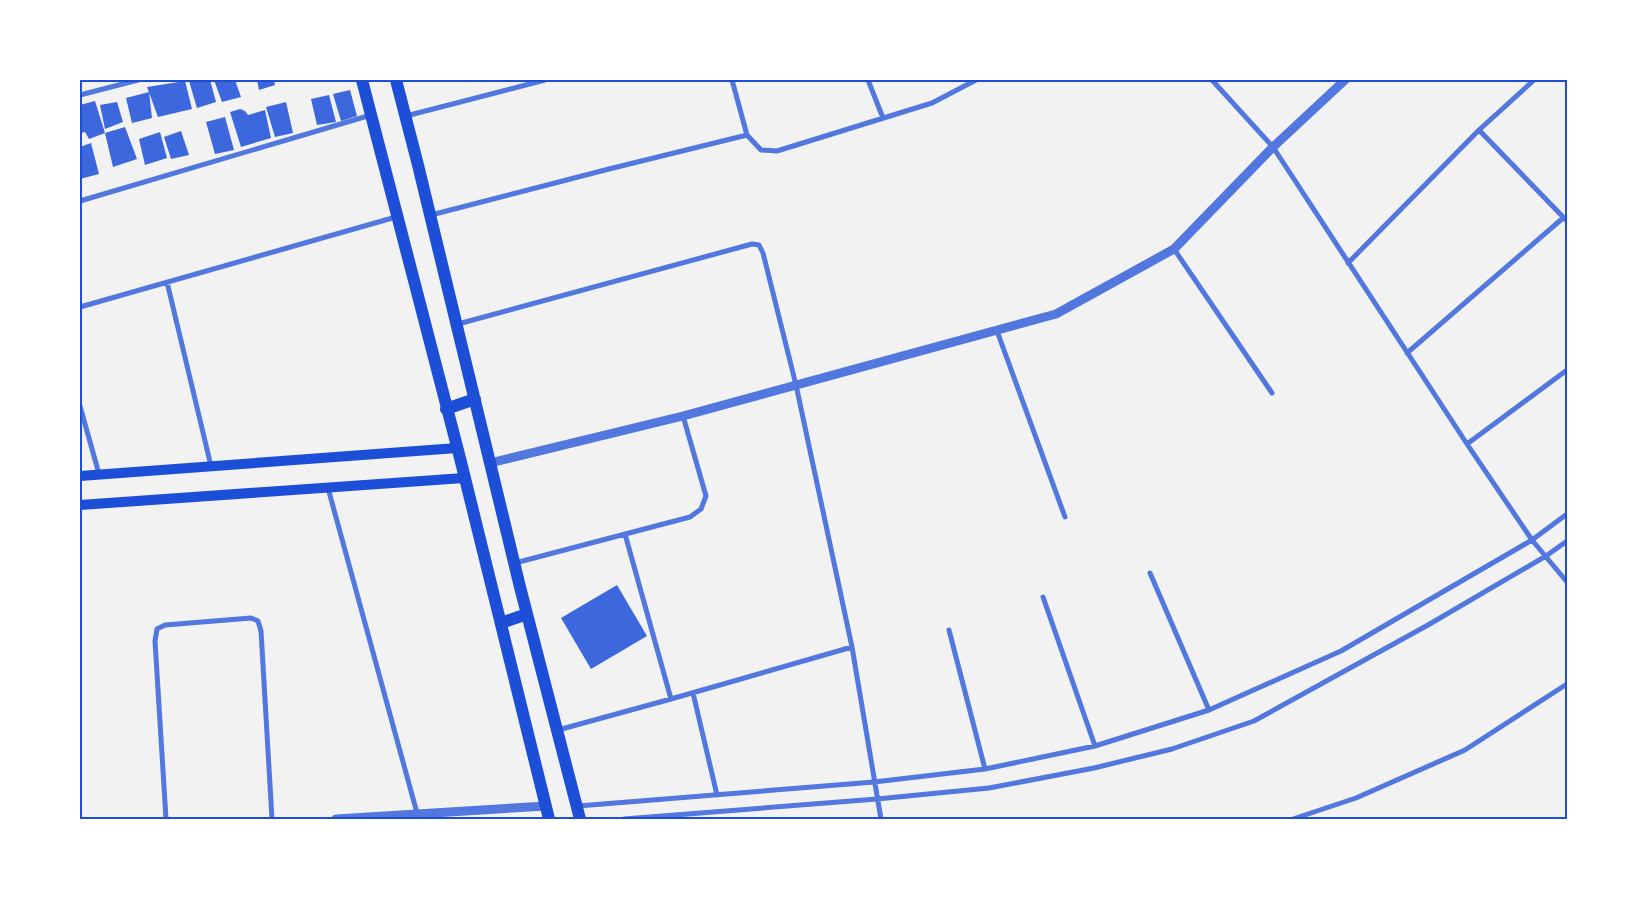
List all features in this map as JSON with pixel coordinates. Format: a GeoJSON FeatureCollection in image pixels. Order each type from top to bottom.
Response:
{"type":"FeatureCollection","features":[{"type":"Feature","properties":{"kind":"main road"},"geometry":{"type":"LineString","coordinates":[[362,80],[457,448],[549,819]]}},
{"type":"Feature","properties":{"kind":"main road"},"geometry":{"type":"LineString","coordinates":[[396,80],[527,614],[580,819]]}},
{"type":"Feature","properties":{"kind":"main road"},"geometry":{"type":"LineString","coordinates":[[446,409],[475,399]]}},
{"type":"Feature","properties":{"kind":"main road"},"geometry":{"type":"LineString","coordinates":[[80,476],[457,448]]}},
{"type":"Feature","properties":{"kind":"main road"},"geometry":{"type":"LineString","coordinates":[[80,506],[464,478]]}},
{"type":"Feature","properties":{"kind":"main road"},"geometry":{"type":"LineString","coordinates":[[500,624],[527,614]]}},
{"type":"Feature","properties":{"kind":"street"},"geometry":{"type":"LineString","coordinates":[[80,96],[138,80]]}},
{"type":"Feature","properties":{"kind":"street"},"geometry":{"type":"LineString","coordinates":[[405,116],[545,80]]}},
{"type":"Feature","properties":{"kind":"street"},"geometry":{"type":"LineString","coordinates":[[732,80],[747,135],[760,150],[777,151],[932,103],[976,80]]}},
{"type":"Feature","properties":{"kind":"street"},"geometry":{"type":"LineString","coordinates":[[868,80],[884,118]]}},
{"type":"Feature","properties":{"kind":"street"},"geometry":{"type":"LineString","coordinates":[[1212,80],[1273,147],[1467,444],[1532,540],[1567,582]]}},
{"type":"Feature","properties":{"kind":"street"},"geometry":{"type":"LineString","coordinates":[[490,463],[683,416],[1056,314],[1174,249],[1273,147],[1345,80]]}},
{"type":"Feature","properties":{"kind":"street"},"geometry":{"type":"LineString","coordinates":[[1348,263],[1478,130],[1534,80]]}},
{"type":"Feature","properties":{"kind":"street"},"geometry":{"type":"LineString","coordinates":[[80,201],[372,115]]}},
{"type":"Feature","properties":{"kind":"street"},"geometry":{"type":"LineString","coordinates":[[1407,353],[1565,219],[1478,130]]}},
{"type":"Feature","properties":{"kind":"street"},"geometry":{"type":"LineString","coordinates":[[430,215],[610,168],[747,135]]}},
{"type":"Feature","properties":{"kind":"street"},"geometry":{"type":"LineString","coordinates":[[80,307],[397,217]]}},
{"type":"Feature","properties":{"kind":"street"},"geometry":{"type":"LineString","coordinates":[[457,324],[752,244],[759,245],[763,253],[796,386],[852,647],[881,819]]}},
{"type":"Feature","properties":{"kind":"street"},"geometry":{"type":"LineString","coordinates":[[1174,249],[1272,393]]}},
{"type":"Feature","properties":{"kind":"street"},"geometry":{"type":"LineString","coordinates":[[167,282],[211,466]]}},
{"type":"Feature","properties":{"kind":"street"},"geometry":{"type":"LineString","coordinates":[[997,331],[1065,517]]}},
{"type":"Feature","properties":{"kind":"street"},"geometry":{"type":"LineString","coordinates":[[1467,444],[1567,370]]}},
{"type":"Feature","properties":{"kind":"street"},"geometry":{"type":"LineString","coordinates":[[80,406],[99,474]]}},
{"type":"Feature","properties":{"kind":"street"},"geometry":{"type":"LineString","coordinates":[[515,563],[690,517],[701,509],[706,496],[683,416]]}},
{"type":"Feature","properties":{"kind":"street"},"geometry":{"type":"LineString","coordinates":[[327,487],[416,813]]}},
{"type":"Feature","properties":{"kind":"street"},"geometry":{"type":"LineString","coordinates":[[576,806],[874,782],[985,769],[1095,746],[1209,710],[1341,651],[1532,540],[1567,514]]}},
{"type":"Feature","properties":{"kind":"street"},"geometry":{"type":"LineString","coordinates":[[625,534],[671,699]]}},
{"type":"Feature","properties":{"kind":"street"},"geometry":{"type":"LineString","coordinates":[[624,819],[878,799],[989,788],[1094,768],[1172,749],[1254,721],[1428,625],[1546,556],[1567,541]]}},
{"type":"Feature","properties":{"kind":"street"},"geometry":{"type":"LineString","coordinates":[[1150,573],[1209,710]]}},
{"type":"Feature","properties":{"kind":"street"},"geometry":{"type":"LineString","coordinates":[[1043,597],[1095,746]]}},
{"type":"Feature","properties":{"kind":"street"},"geometry":{"type":"LineString","coordinates":[[166,819],[155,641],[157,629],[165,626],[251,618],[258,621],[262,631],[272,819]]}},
{"type":"Feature","properties":{"kind":"street"},"geometry":{"type":"LineString","coordinates":[[949,630],[985,769]]}},
{"type":"Feature","properties":{"kind":"street"},"geometry":{"type":"LineString","coordinates":[[557,730],[852,647]]}},
{"type":"Feature","properties":{"kind":"street"},"geometry":{"type":"LineString","coordinates":[[1294,819],[1356,798],[1466,750],[1567,684]]}},
{"type":"Feature","properties":{"kind":"street"},"geometry":{"type":"LineString","coordinates":[[693,693],[718,795]]}},
{"type":"Feature","properties":{"kind":"street"},"geometry":{"type":"LineString","coordinates":[[336,819],[546,806]]}},
{"type":"Feature","properties":{"kind":"building"},"geometry":{"type":"Polygon","coordinates":[[[210,80],[216,102],[197,108],[189,81],[210,80]]]}},
{"type":"Feature","properties":{"kind":"building"},"geometry":{"type":"Polygon","coordinates":[[[214,80],[235,80],[241,97],[222,102],[214,80]]]}},
{"type":"Feature","properties":{"kind":"building"},"geometry":{"type":"Polygon","coordinates":[[[257,80],[274,80],[275,85],[259,90],[257,80]]]}},
{"type":"Feature","properties":{"kind":"building"},"geometry":{"type":"Polygon","coordinates":[[[185,81],[192,109],[158,117],[147,87],[185,81]]]}},
{"type":"Feature","properties":{"kind":"building"},"geometry":{"type":"Polygon","coordinates":[[[350,90],[357,116],[341,121],[333,94],[350,90]]]}},
{"type":"Feature","properties":{"kind":"building"},"geometry":{"type":"Polygon","coordinates":[[[149,92],[152,118],[132,123],[126,98],[149,92]]]}},
{"type":"Feature","properties":{"kind":"building"},"geometry":{"type":"Polygon","coordinates":[[[329,95],[336,122],[317,125],[311,99],[329,95]]]}},
{"type":"Feature","properties":{"kind":"building"},"geometry":{"type":"Polygon","coordinates":[[[95,101],[105,133],[89,139],[85,132],[80,133],[80,105],[95,101]]]}},
{"type":"Feature","properties":{"kind":"building"},"geometry":{"type":"Polygon","coordinates":[[[117,102],[123,122],[105,129],[100,105],[117,102]]]}},
{"type":"Feature","properties":{"kind":"building"},"geometry":{"type":"Polygon","coordinates":[[[286,102],[293,133],[275,137],[266,107],[286,102]]]}},
{"type":"Feature","properties":{"kind":"building"},"geometry":{"type":"Polygon","coordinates":[[[240,109],[248,115],[265,110],[271,138],[241,147],[230,112],[240,109]]]}},
{"type":"Feature","properties":{"kind":"building"},"geometry":{"type":"Polygon","coordinates":[[[225,117],[234,150],[215,154],[206,122],[225,117]]]}},
{"type":"Feature","properties":{"kind":"building"},"geometry":{"type":"Polygon","coordinates":[[[125,127],[137,159],[113,167],[105,133],[125,127]]]}},
{"type":"Feature","properties":{"kind":"building"},"geometry":{"type":"Polygon","coordinates":[[[181,131],[189,155],[171,159],[164,137],[181,131]]]}},
{"type":"Feature","properties":{"kind":"building"},"geometry":{"type":"Polygon","coordinates":[[[160,132],[167,158],[145,165],[139,139],[160,132]]]}},
{"type":"Feature","properties":{"kind":"building"},"geometry":{"type":"Polygon","coordinates":[[[91,143],[99,174],[80,179],[80,147],[91,143]]]}},
{"type":"Feature","properties":{"kind":"building"},"geometry":{"type":"Polygon","coordinates":[[[617,585],[647,636],[591,669],[561,618],[617,585]]]}}]}
